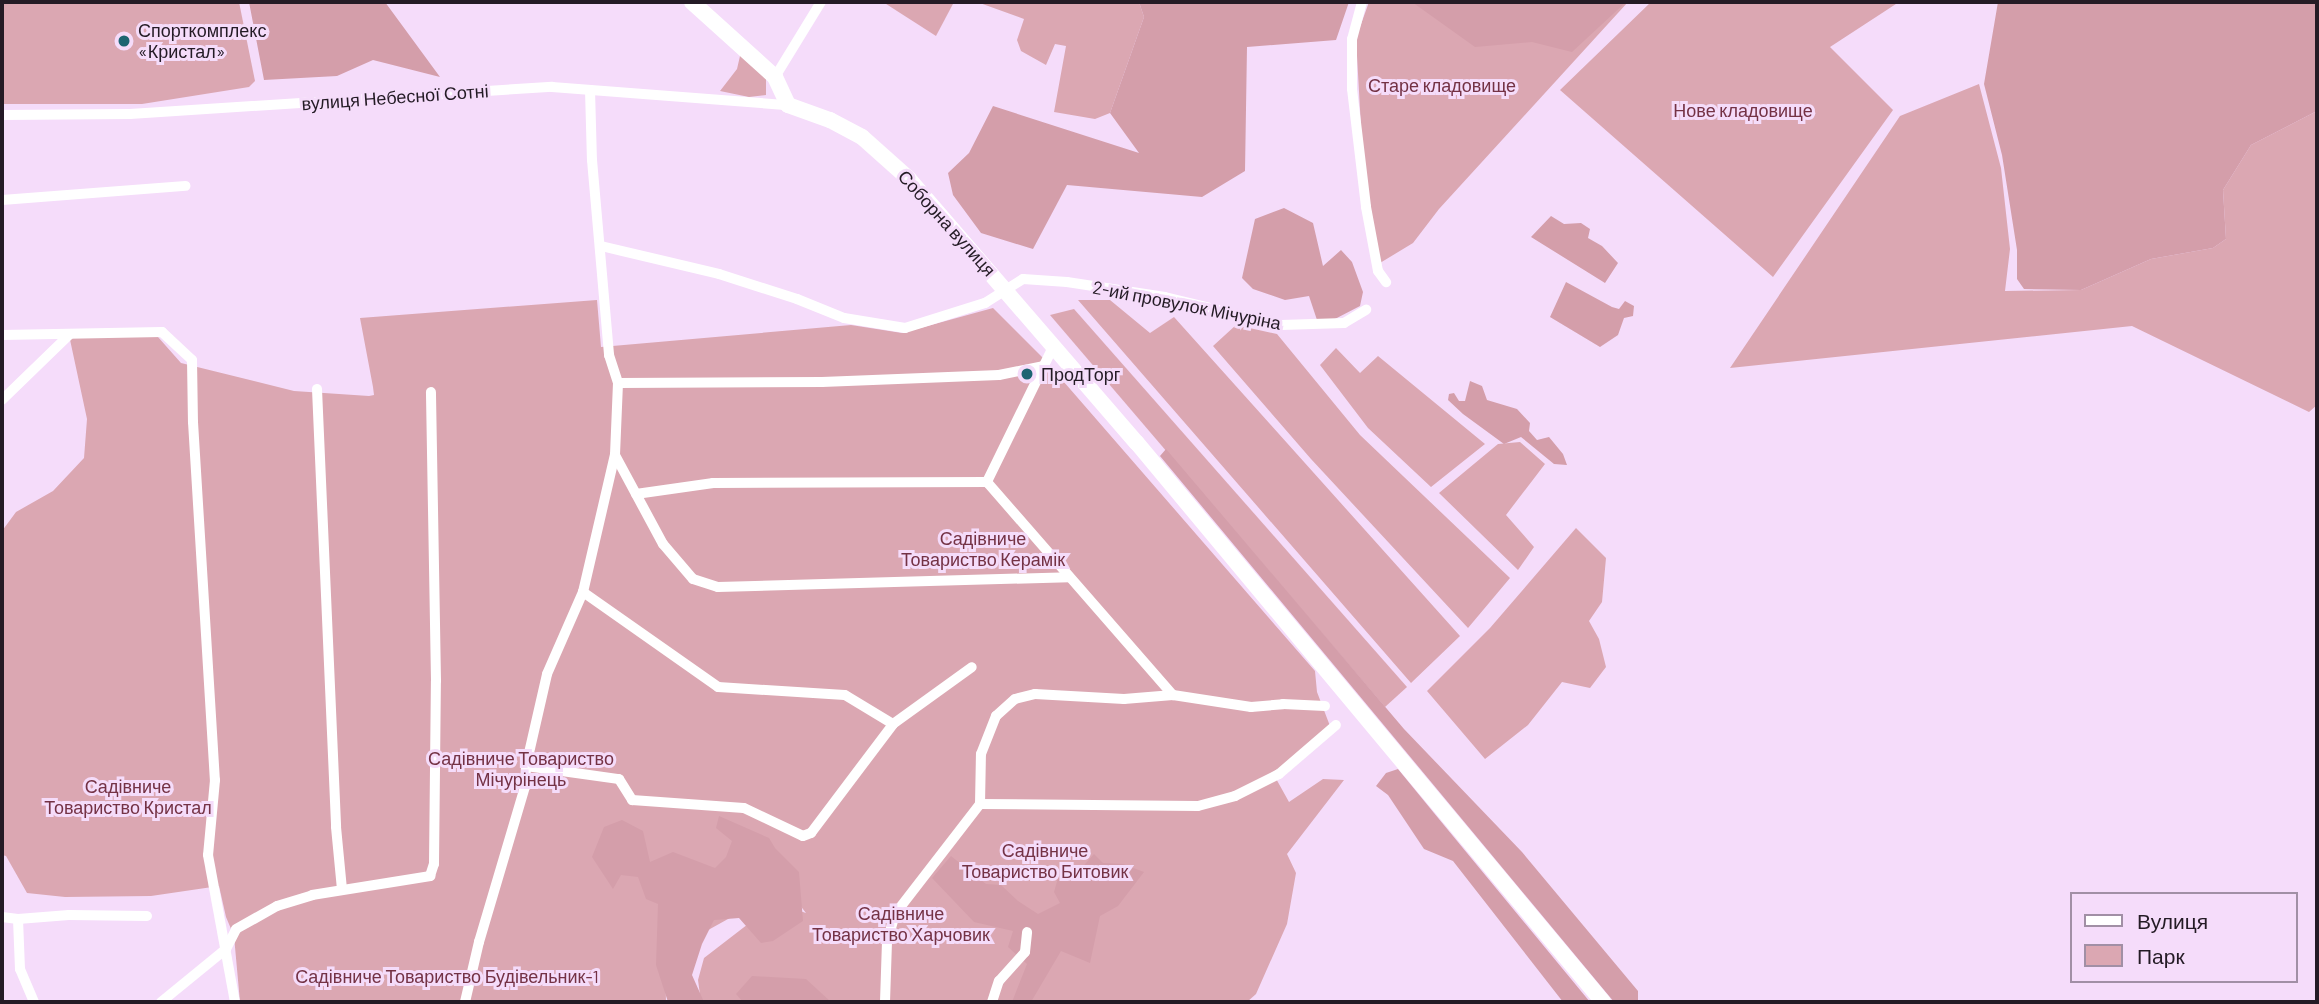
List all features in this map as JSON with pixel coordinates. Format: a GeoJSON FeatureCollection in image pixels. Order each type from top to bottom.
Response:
{"type":"FeatureCollection","features":[{"type":"Feature","properties":{"kind":"main road"},"geometry":{"type":"LineString","coordinates":[[692,2],[775,76],[788,105]]}},
{"type":"Feature","properties":{"kind":"main road","name":"Соборна вулиця"},"geometry":{"type":"LineString","coordinates":[[788,105],[830,120],[862,137],[908,178],[1006,288]]}},
{"type":"Feature","properties":{"kind":"main road"},"geometry":{"type":"LineString","coordinates":[[1006,288],[1603,1002]]}},
{"type":"Feature","properties":{"kind":"street"},"geometry":{"type":"LineString","coordinates":[[775,76],[821,2]]}},
{"type":"Feature","properties":{"kind":"street"},"geometry":{"type":"LineString","coordinates":[[1362,2],[1352,39],[1352,89],[1366,208],[1378,271],[1386,282]]}},
{"type":"Feature","properties":{"kind":"street","name":"вулиця Небесної Сотні"},"geometry":{"type":"LineString","coordinates":[[2,115],[130,114],[552,87],[788,105]]}},
{"type":"Feature","properties":{"kind":"street"},"geometry":{"type":"LineString","coordinates":[[465,1002],[479,942],[525,787],[526,766],[547,674],[583,593],[615,454],[618,383],[609,355],[592,160],[590,90]]}},
{"type":"Feature","properties":{"kind":"street"},"geometry":{"type":"LineString","coordinates":[[2,200],[185,186]]}},
{"type":"Feature","properties":{"kind":"street","name":"Соборна вулиця"},"geometry":{"type":"LineString","coordinates":[[601,246],[719,274],[797,299],[844,318],[905,328],[985,303],[1006,288]]}},
{"type":"Feature","properties":{"kind":"street","name":"2-ий провулок Мічуріна"},"geometry":{"type":"LineString","coordinates":[[1006,288],[1023,279],[1067,282],[1165,297],[1281,325],[1344,323],[1366,310]]}},
{"type":"Feature","properties":{"kind":"street"},"geometry":{"type":"LineString","coordinates":[[2,335],[162,332],[192,360],[193,422],[215,780],[208,855],[236,1002]]}},
{"type":"Feature","properties":{"kind":"street"},"geometry":{"type":"LineString","coordinates":[[2,400],[69,335]]}},
{"type":"Feature","properties":{"kind":"street"},"geometry":{"type":"LineString","coordinates":[[987,482],[1054,345]]}},
{"type":"Feature","properties":{"kind":"street"},"geometry":{"type":"LineString","coordinates":[[618,383],[808,382],[999,376],[1044,366]]}},
{"type":"Feature","properties":{"kind":"street"},"geometry":{"type":"LineString","coordinates":[[317,389],[336,827],[342,889]]}},
{"type":"Feature","properties":{"kind":"street"},"geometry":{"type":"LineString","coordinates":[[161,1002],[226,949],[236,929],[277,906],[312,894],[430,876],[434,863],[436,681],[430,392]]}},
{"type":"Feature","properties":{"kind":"street"},"geometry":{"type":"LineString","coordinates":[[615,454],[663,544],[693,579],[718,587],[1069,577]]}},
{"type":"Feature","properties":{"kind":"street"},"geometry":{"type":"LineString","coordinates":[[636,494],[713,483],[987,482],[1173,695]]}},
{"type":"Feature","properties":{"kind":"street"},"geometry":{"type":"LineString","coordinates":[[583,593],[718,687],[845,695],[893,724]]}},
{"type":"Feature","properties":{"kind":"street"},"geometry":{"type":"LineString","coordinates":[[526,766],[619,779],[632,800],[744,808],[803,836],[811,833],[893,724],[972,667]]}},
{"type":"Feature","properties":{"kind":"street"},"geometry":{"type":"LineString","coordinates":[[885,1002],[887,942],[895,914],[980,804],[981,754],[996,716],[1015,699],[1035,694],[1124,699],[1173,695],[1251,707],[1283,704],[1325,706]]}},
{"type":"Feature","properties":{"kind":"street"},"geometry":{"type":"LineString","coordinates":[[980,804],[1198,806],[1235,796],[1279,774],[1336,725]]}},
{"type":"Feature","properties":{"kind":"street"},"geometry":{"type":"LineString","coordinates":[[2,917],[18,919],[69,915],[147,916]]}},
{"type":"Feature","properties":{"kind":"street"},"geometry":{"type":"LineString","coordinates":[[18,919],[20,969],[34,1002]]}},
{"type":"Feature","properties":{"kind":"street"},"geometry":{"type":"LineString","coordinates":[[992,1002],[999,981],[1025,952],[1027,932]]}},
{"type":"Feature","properties":{"kind":"green space","name":"Спорткомплекс «Кристал»"},"geometry":{"type":"Polygon","coordinates":[[[2,2],[239,2],[255,81],[249,87],[142,104],[2,104],[2,2]]]}},
{"type":"Feature","properties":{"kind":"green space"},"geometry":{"type":"Polygon","coordinates":[[[883,2],[954,2],[936,36],[883,2]]]}},
{"type":"Feature","properties":{"kind":"green space"},"geometry":{"type":"Polygon","coordinates":[[[977,2],[1139,2],[1144,17],[1110,113],[1095,119],[1054,112],[1066,46],[1055,44],[1046,65],[1021,51],[1017,40],[1024,19],[977,2]]]}},
{"type":"Feature","properties":{"kind":"green space","name":"Старе кладовище"},"geometry":{"type":"Polygon","coordinates":[[[1369,2],[1628,2],[1439,209],[1413,243],[1380,263],[1363,163],[1356,38],[1369,2]]]}},
{"type":"Feature","properties":{"kind":"green space","name":"Нове кладовище"},"geometry":{"type":"Polygon","coordinates":[[[1651,2],[1899,2],[1830,47],[1893,110],[1773,277],[1560,90],[1651,2]]]}},
{"type":"Feature","properties":{"kind":"green space"},"geometry":{"type":"Polygon","coordinates":[[[740,56],[746,56],[766,79],[766,95],[749,97],[720,91],[737,69],[740,56]]]}},
{"type":"Feature","properties":{"kind":"green space"},"geometry":{"type":"Polygon","coordinates":[[[1979,84],[2001,168],[2010,249],[2005,291],[2081,290],[2151,259],[2213,248],[2226,239],[2223,190],[2251,145],[2317,111],[2317,405],[2309,412],[2132,326],[1730,368],[1900,116],[1979,84]]]}},
{"type":"Feature","properties":{"kind":"green space"},"geometry":{"type":"Polygon","coordinates":[[[597,300],[601,347],[851,325],[902,333],[993,308],[1044,359],[1315,671],[1317,692],[1330,726],[1274,775],[1289,802],[1323,779],[1344,780],[1287,854],[1296,873],[1287,924],[1256,994],[1247,1002],[701,1002],[698,980],[704,958],[752,921],[797,910],[806,913],[792,895],[771,895],[665,954],[666,1002],[240,1002],[234,936],[226,917],[219,886],[151,896],[65,897],[27,893],[6,856],[2,855],[2,531],[16,512],[53,491],[84,458],[87,419],[69,335],[158,337],[181,363],[294,391],[369,396],[374,395],[360,318],[597,300]]]}},
{"type":"Feature","properties":{"kind":"green space"},"geometry":{"type":"Polygon","coordinates":[[[1078,300],[1110,300],[1150,333],[1174,317],[1460,636],[1411,683],[1078,300]]]}},
{"type":"Feature","properties":{"kind":"green space"},"geometry":{"type":"Polygon","coordinates":[[[1074,309],[1407,687],[1385,707],[1050,315],[1074,309]]]}},
{"type":"Feature","properties":{"kind":"green space"},"geometry":{"type":"Polygon","coordinates":[[[1236,325],[1277,334],[1360,435],[1510,578],[1468,628],[1311,459],[1213,346],[1236,325]]]}},
{"type":"Feature","properties":{"kind":"green space"},"geometry":{"type":"Polygon","coordinates":[[[1336,348],[1360,373],[1378,356],[1485,444],[1431,487],[1368,428],[1320,365],[1336,348]]]}},
{"type":"Feature","properties":{"kind":"green space"},"geometry":{"type":"Polygon","coordinates":[[[1520,442],[1545,464],[1506,515],[1534,547],[1518,570],[1439,493],[1498,444],[1520,442]]]}},
{"type":"Feature","properties":{"kind":"green space"},"geometry":{"type":"Polygon","coordinates":[[[1576,528],[1606,558],[1602,602],[1589,621],[1599,639],[1606,667],[1590,688],[1562,682],[1528,725],[1485,759],[1427,691],[1490,628],[1576,528]]]}},
{"type":"Feature","properties":{"kind":"shaded area"},"geometry":{"type":"Polygon","coordinates":[[[249,2],[385,2],[440,77],[373,60],[337,76],[264,80],[249,2]]]}},
{"type":"Feature","properties":{"kind":"shaded area"},"geometry":{"type":"Polygon","coordinates":[[[1139,2],[1349,2],[1336,40],[1247,47],[1245,171],[1202,197],[1067,185],[1033,249],[981,233],[953,195],[948,173],[969,153],[993,106],[1139,153],[1110,113],[1144,17],[1139,2]]]}},
{"type":"Feature","properties":{"kind":"shaded area"},"geometry":{"type":"Polygon","coordinates":[[[1412,2],[1626,2],[1572,52],[1532,42],[1475,47],[1412,2]]]}},
{"type":"Feature","properties":{"kind":"shaded area"},"geometry":{"type":"Polygon","coordinates":[[[1998,2],[2317,2],[2317,111],[2251,145],[2223,190],[2226,239],[2213,248],[2151,259],[2081,290],[2024,289],[2017,279],[2017,250],[2002,155],[1984,84],[1998,2]]]}},
{"type":"Feature","properties":{"kind":"shaded area"},"geometry":{"type":"Polygon","coordinates":[[[1284,208],[1313,223],[1323,266],[1341,250],[1352,262],[1363,292],[1360,306],[1333,320],[1317,320],[1309,296],[1285,300],[1253,289],[1242,278],[1255,219],[1284,208]]]}},
{"type":"Feature","properties":{"kind":"shaded area"},"geometry":{"type":"Polygon","coordinates":[[[1551,216],[1564,224],[1581,223],[1590,229],[1588,238],[1602,246],[1618,263],[1605,283],[1531,237],[1551,216]]]}},
{"type":"Feature","properties":{"kind":"shaded area"},"geometry":{"type":"Polygon","coordinates":[[[1566,282],[1612,307],[1619,309],[1625,301],[1634,306],[1633,316],[1624,318],[1618,335],[1600,347],[1550,317],[1566,282]]]}},
{"type":"Feature","properties":{"kind":"shaded area"},"geometry":{"type":"Polygon","coordinates":[[[1470,381],[1482,386],[1487,400],[1517,409],[1530,423],[1529,431],[1537,440],[1549,437],[1563,454],[1567,465],[1554,464],[1521,437],[1504,444],[1463,414],[1448,400],[1449,394],[1454,393],[1459,401],[1465,401],[1470,381]]]}},
{"type":"Feature","properties":{"kind":"shaded area"},"geometry":{"type":"Polygon","coordinates":[[[1166,449],[1404,729],[1522,852],[1638,991],[1638,1002],[1614,1002],[1160,456],[1166,449]]]}},
{"type":"Feature","properties":{"kind":"shaded area"},"geometry":{"type":"Polygon","coordinates":[[[1398,769],[1590,1002],[1563,1002],[1453,861],[1424,849],[1388,795],[1376,786],[1386,773],[1398,769]]]}},
{"type":"Feature","properties":{"kind":"shaded area"},"geometry":{"type":"Polygon","coordinates":[[[719,816],[769,838],[775,848],[799,872],[803,921],[773,941],[761,943],[739,918],[714,920],[702,944],[692,975],[704,1002],[668,1002],[656,965],[658,904],[646,899],[638,877],[621,875],[613,889],[592,857],[604,827],[622,820],[643,831],[650,862],[673,852],[715,868],[726,857],[732,841],[716,828],[719,816]]]}},
{"type":"Feature","properties":{"kind":"shaded area"},"geometry":{"type":"Polygon","coordinates":[[[1094,854],[1103,863],[1123,864],[1144,872],[1118,906],[1100,916],[1090,963],[1061,951],[1031,1002],[1012,1002],[1027,964],[1008,947],[1013,931],[974,922],[932,878],[951,856],[986,884],[1001,885],[1018,901],[1038,914],[1060,903],[1054,892],[1058,878],[1071,880],[1094,854]]]}},
{"type":"Feature","properties":{"kind":"shaded area"},"geometry":{"type":"Polygon","coordinates":[[[752,976],[806,979],[831,1002],[743,1002],[736,994],[752,976]]]}},
{"type":"Feature","properties":{"kind":"place","name":"Спорткомплекс «Кристал»"},"geometry":{"type":"Point","coordinates":[124,41]}},
{"type":"Feature","properties":{"kind":"place","name":"ПродТорг"},"geometry":{"type":"Point","coordinates":[1027,374]}},
{"type":"Feature","properties":{"kind":"park label","name":"Садівниче Товариство Керамік"},"geometry":{"type":"Point","coordinates":[983,549]}},
{"type":"Feature","properties":{"kind":"park label","name":"Садівниче Товариство Мічурінець"},"geometry":{"type":"Point","coordinates":[521,769]}},
{"type":"Feature","properties":{"kind":"park label","name":"Садівниче Товариство Кристал"},"geometry":{"type":"Point","coordinates":[128,797]}},
{"type":"Feature","properties":{"kind":"park label","name":"Садівниче Товариство Битовик"},"geometry":{"type":"Point","coordinates":[1045,861]}},
{"type":"Feature","properties":{"kind":"park label","name":"Садівниче Товариство Харчовик"},"geometry":{"type":"Point","coordinates":[901,924]}},
{"type":"Feature","properties":{"kind":"park label","name":"Садівниче Товариство Будівельник-1"},"geometry":{"type":"Point","coordinates":[447,976]}}]}
